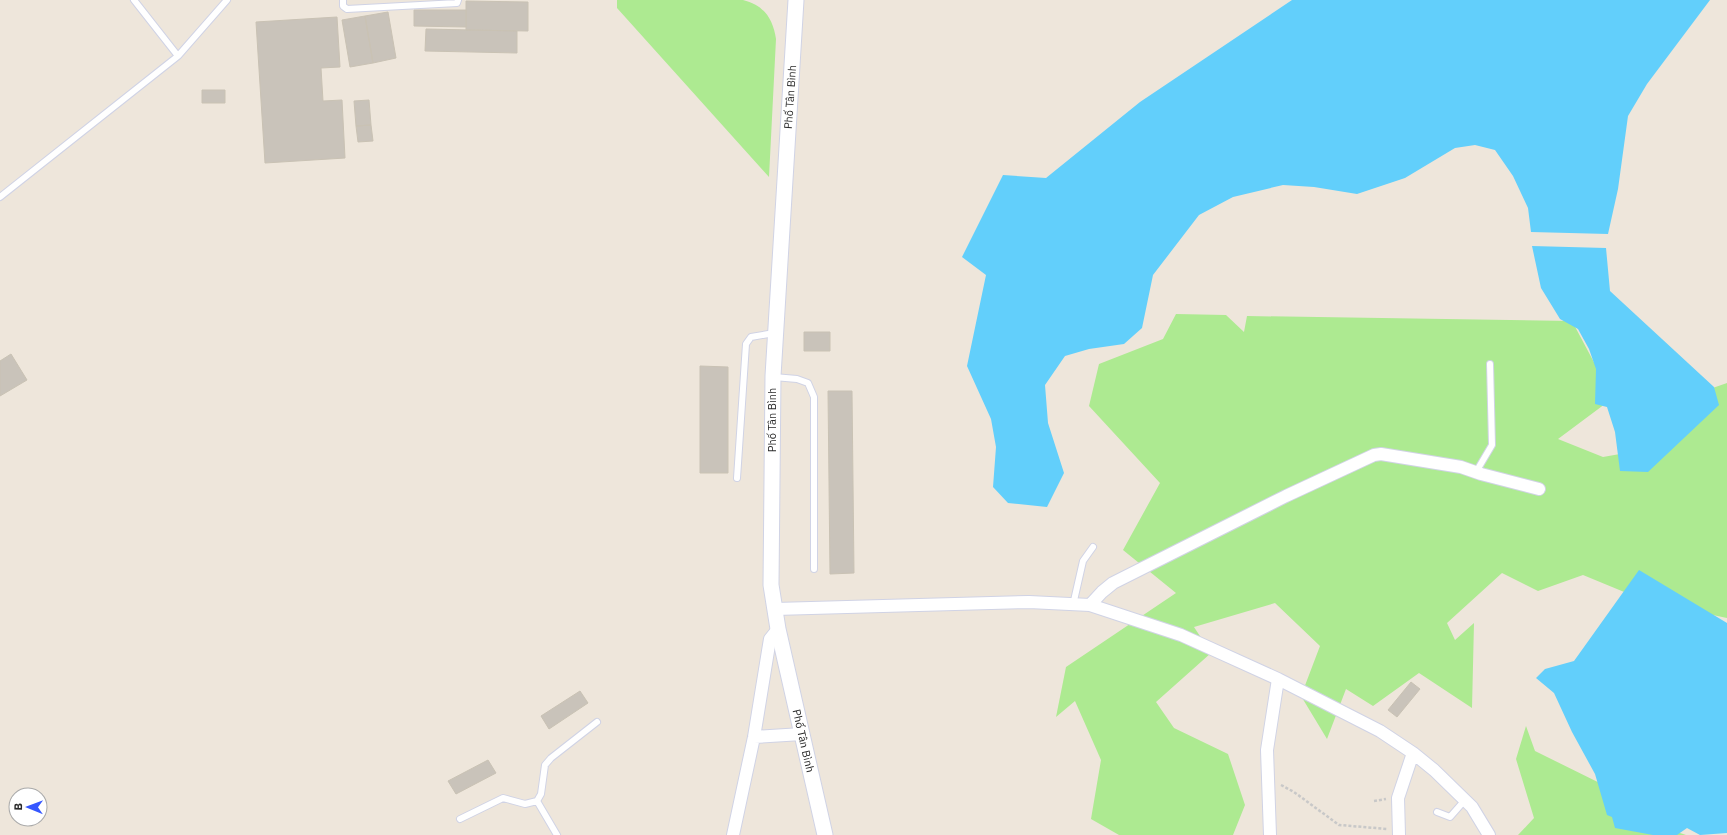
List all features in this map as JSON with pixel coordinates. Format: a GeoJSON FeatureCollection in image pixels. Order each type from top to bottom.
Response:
{"type":"FeatureCollection","features":[{"type":"Feature","properties":{"kind":"street","name":"Phố Tân Bình"},"geometry":{"type":"LineString","coordinates":[[796,0],[773,376],[771,585],[778,629],[825,835]]}},
{"type":"Feature","properties":{"kind":"street"},"geometry":{"type":"LineString","coordinates":[[1090,605],[1113,583],[1367,458],[1381,454],[1461,467],[1539,490]]}},
{"type":"Feature","properties":{"kind":"street"},"geometry":{"type":"LineString","coordinates":[[775,609],[1029,602],[1090,605],[1181,634],[1278,679],[1380,731],[1413,753],[1465,800],[1472,807],[1489,835]]}},
{"type":"Feature","properties":{"kind":"street"},"geometry":{"type":"LineString","coordinates":[[733,835],[754,737],[770,639],[778,629]]}},
{"type":"Feature","properties":{"kind":"street"},"geometry":{"type":"LineString","coordinates":[[1270,835],[1268,750],[1278,679]]}},
{"type":"Feature","properties":{"kind":"street"},"geometry":{"type":"LineString","coordinates":[[754,737],[802,734]]}},
{"type":"Feature","properties":{"kind":"street"},"geometry":{"type":"LineString","coordinates":[[1399,833],[1399,792],[1413,753]]}},
{"type":"Feature","properties":{"kind":"lane"},"geometry":{"type":"LineString","coordinates":[[134,0],[178,56]]}},
{"type":"Feature","properties":{"kind":"lane"},"geometry":{"type":"LineString","coordinates":[[0,197],[178,56],[227,0]]}},
{"type":"Feature","properties":{"kind":"lane"},"geometry":{"type":"LineString","coordinates":[[343,0],[343,6],[347,9],[457,3],[458,0]]}},
{"type":"Feature","properties":{"kind":"lane"},"geometry":{"type":"LineString","coordinates":[[737,478],[746,344],[751,337],[775,332]]}},
{"type":"Feature","properties":{"kind":"lane"},"geometry":{"type":"LineString","coordinates":[[1476,472],[1492,445],[1490,364]]}},
{"type":"Feature","properties":{"kind":"lane"},"geometry":{"type":"LineString","coordinates":[[773,376],[808,383],[814,397],[814,569]]}},
{"type":"Feature","properties":{"kind":"lane"},"geometry":{"type":"LineString","coordinates":[[1072,605],[1083,561],[1093,547]]}},
{"type":"Feature","properties":{"kind":"lane"},"geometry":{"type":"LineString","coordinates":[[460,819],[503,798],[525,804],[537,801],[541,794],[545,765],[551,758],[597,722]]}},
{"type":"Feature","properties":{"kind":"lane"},"geometry":{"type":"LineString","coordinates":[[1437,812],[1450,817],[1465,800]]}},
{"type":"Feature","properties":{"kind":"lane"},"geometry":{"type":"LineString","coordinates":[[537,801],[556,835]]}},
{"type":"Feature","properties":{"kind":"path"},"geometry":{"type":"LineString","coordinates":[[1268,781],[1276,782],[1294,792],[1339,825],[1399,833]]}},
{"type":"Feature","properties":{"kind":"green space"},"geometry":{"type":"Polygon","coordinates":[[[617,0],[743,0],[757,5],[762,9],[773,25],[776,39],[769,177],[617,8],[617,0]]]}},
{"type":"Feature","properties":{"kind":"green space"},"geometry":{"type":"Polygon","coordinates":[[[1176,314],[1226,315],[1244,332],[1247,316],[1572,321],[1613,398],[1558,439],[1603,457],[1648,449],[1704,391],[1727,383],[1727,618],[1646,601],[1583,575],[1538,591],[1502,573],[1447,623],[1455,640],[1474,623],[1472,708],[1419,673],[1373,706],[1346,689],[1327,739],[1301,696],[1320,646],[1275,603],[1194,627],[1211,653],[1156,702],[1174,728],[1228,754],[1245,805],[1233,835],[1119,835],[1091,819],[1101,760],[1075,701],[1056,717],[1066,667],[1176,593],[1123,550],[1160,483],[1089,406],[1099,364],[1163,339],[1176,314]]]}},
{"type":"Feature","properties":{"kind":"green space"},"geometry":{"type":"Polygon","coordinates":[[[1526,726],[1535,751],[1624,795],[1642,820],[1686,835],[1518,835],[1534,818],[1516,759],[1526,726]]]}},
{"type":"Feature","properties":{"kind":"water"},"geometry":{"type":"Polygon","coordinates":[[[1292,0],[1710,0],[1647,84],[1628,116],[1618,189],[1608,234],[1531,232],[1528,208],[1513,176],[1495,150],[1475,145],[1455,148],[1405,178],[1357,194],[1314,187],[1283,185],[1233,197],[1199,215],[1153,275],[1142,328],[1124,344],[1089,349],[1065,356],[1045,385],[1048,423],[1064,473],[1047,507],[1008,503],[993,487],[996,447],[991,419],[967,366],[986,275],[962,257],[1003,175],[1046,178],[1140,102],[1292,0]]]}},
{"type":"Feature","properties":{"kind":"water"},"geometry":{"type":"Polygon","coordinates":[[[1532,246],[1606,248],[1610,291],[1714,387],[1719,405],[1648,472],[1620,471],[1615,432],[1607,407],[1595,404],[1596,369],[1589,349],[1578,329],[1560,319],[1541,288],[1532,246]]]}},
{"type":"Feature","properties":{"kind":"water"},"geometry":{"type":"Polygon","coordinates":[[[1639,570],[1727,623],[1727,833],[1700,835],[1687,828],[1677,835],[1653,835],[1615,828],[1612,817],[1607,815],[1595,774],[1572,732],[1554,693],[1536,678],[1545,669],[1574,661],[1639,570]]]}},
{"type":"Feature","properties":{"kind":"building"},"geometry":{"type":"Polygon","coordinates":[[[466,1],[528,2],[528,31],[466,30],[466,1]]]}},
{"type":"Feature","properties":{"kind":"building"},"geometry":{"type":"Polygon","coordinates":[[[414,10],[466,10],[466,27],[414,26],[414,10]]]}},
{"type":"Feature","properties":{"kind":"building"},"geometry":{"type":"Polygon","coordinates":[[[388,12],[396,58],[373,63],[365,16],[388,12]]]}},
{"type":"Feature","properties":{"kind":"building"},"geometry":{"type":"Polygon","coordinates":[[[365,16],[373,63],[350,67],[342,20],[365,16]]]}},
{"type":"Feature","properties":{"kind":"building"},"geometry":{"type":"Polygon","coordinates":[[[337,17],[340,67],[321,68],[323,101],[342,100],[345,158],[265,163],[256,22],[337,17]]]}},
{"type":"Feature","properties":{"kind":"building"},"geometry":{"type":"Polygon","coordinates":[[[426,29],[517,31],[517,53],[425,51],[426,29]]]}},
{"type":"Feature","properties":{"kind":"building"},"geometry":{"type":"Polygon","coordinates":[[[202,90],[225,90],[225,103],[202,103],[202,90]]]}},
{"type":"Feature","properties":{"kind":"building"},"geometry":{"type":"Polygon","coordinates":[[[369,100],[371,125],[356,126],[354,101],[369,100]]]}},
{"type":"Feature","properties":{"kind":"building"},"geometry":{"type":"Polygon","coordinates":[[[371,125],[373,141],[358,142],[356,126],[371,125]]]}},
{"type":"Feature","properties":{"kind":"building"},"geometry":{"type":"Polygon","coordinates":[[[804,332],[830,332],[830,351],[804,351],[804,332]]]}},
{"type":"Feature","properties":{"kind":"building"},"geometry":{"type":"Polygon","coordinates":[[[11,354],[27,380],[0,396],[0,361],[11,354]]]}},
{"type":"Feature","properties":{"kind":"building"},"geometry":{"type":"Polygon","coordinates":[[[700,366],[728,367],[728,473],[700,473],[700,366]]]}},
{"type":"Feature","properties":{"kind":"building"},"geometry":{"type":"Polygon","coordinates":[[[828,391],[852,391],[854,573],[830,574],[828,391]]]}},
{"type":"Feature","properties":{"kind":"building"},"geometry":{"type":"Polygon","coordinates":[[[1411,682],[1420,689],[1397,717],[1388,710],[1411,682]]]}},
{"type":"Feature","properties":{"kind":"building"},"geometry":{"type":"Polygon","coordinates":[[[580,691],[588,703],[549,729],[541,716],[580,691]]]}},
{"type":"Feature","properties":{"kind":"building"},"geometry":{"type":"Polygon","coordinates":[[[488,760],[496,773],[456,794],[448,781],[488,760]]]}}]}
